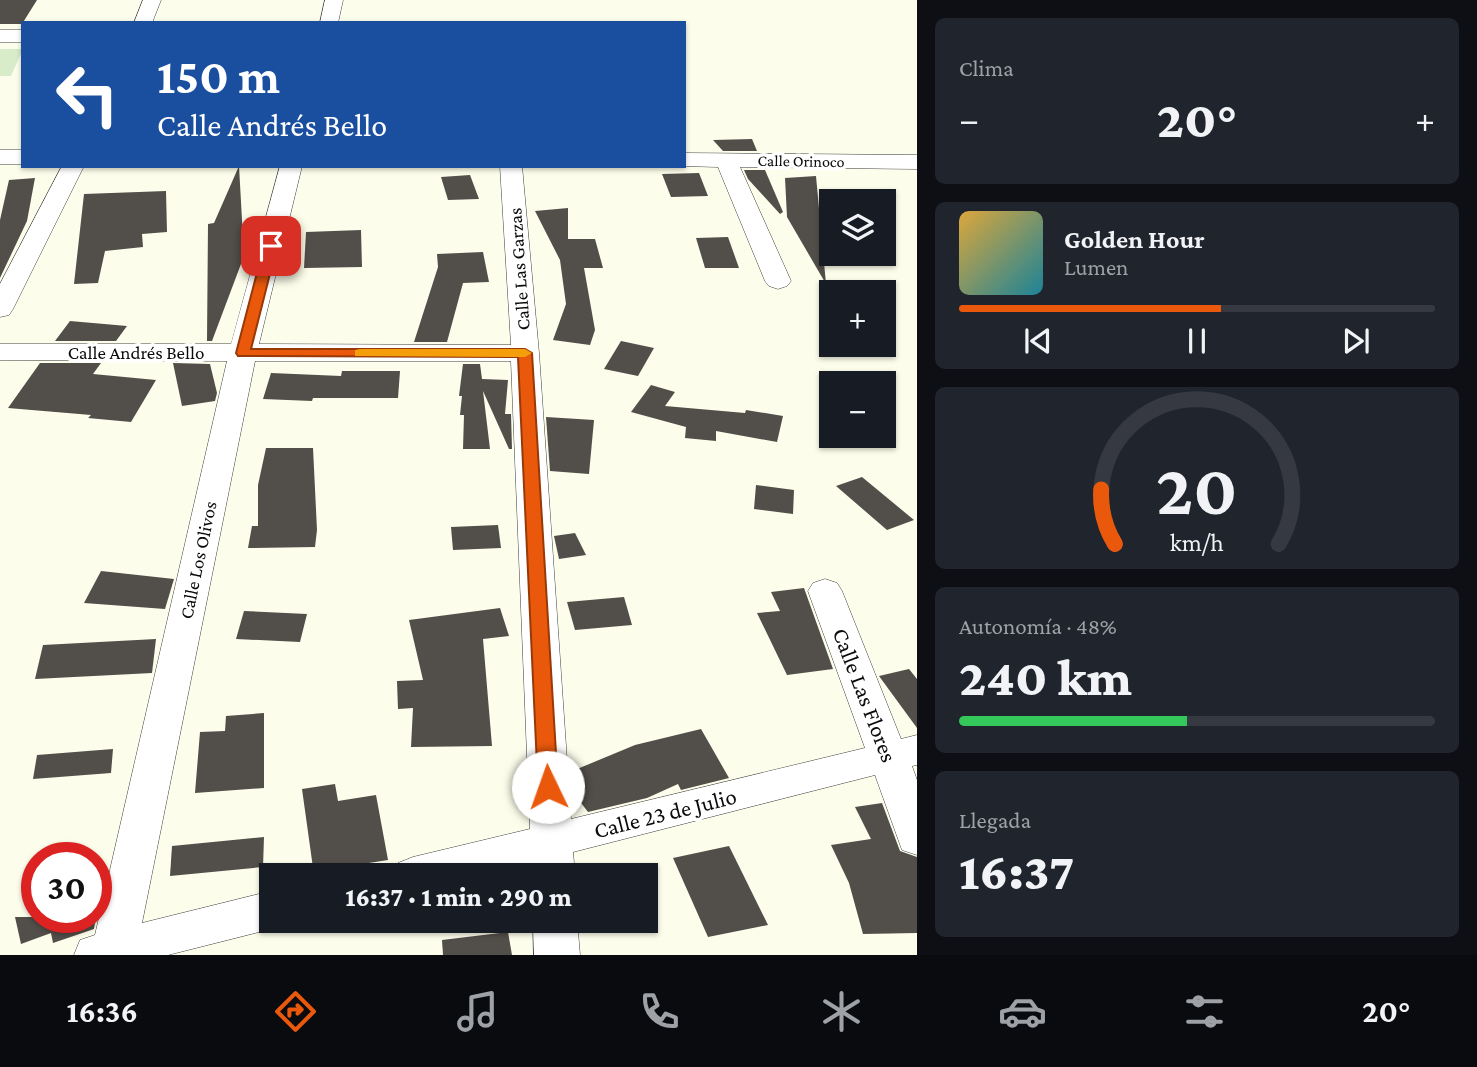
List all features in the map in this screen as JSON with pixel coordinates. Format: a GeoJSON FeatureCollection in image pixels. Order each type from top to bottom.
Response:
{"type":"FeatureCollection","features":[{"type":"Feature","properties":{"kind":"street"},"geometry":{"type":"LineString","coordinates":[[144,21],[152,0]]}},
{"type":"Feature","properties":{"kind":"street"},"geometry":{"type":"LineString","coordinates":[[329,21],[334,0]]}},
{"type":"Feature","properties":{"kind":"street"},"geometry":{"type":"LineString","coordinates":[[0,36],[21,36]]}},
{"type":"Feature","properties":{"kind":"street"},"geometry":{"type":"LineString","coordinates":[[0,158],[21,157]]}},
{"type":"Feature","properties":{"kind":"street","name":"Calle Orinoco"},"geometry":{"type":"LineString","coordinates":[[686,160],[917,162]]}},
{"type":"Feature","properties":{"kind":"street"},"geometry":{"type":"LineString","coordinates":[[726,160],[778,281]]}},
{"type":"Feature","properties":{"kind":"street"},"geometry":{"type":"LineString","coordinates":[[0,309],[72,168]]}},
{"type":"Feature","properties":{"kind":"street","name":"Calle Los Olivos"},"geometry":{"type":"LineString","coordinates":[[107,953],[243,353],[291,168]]}},
{"type":"Feature","properties":{"kind":"street","name":"Calle Las Garzas"},"geometry":{"type":"LineString","coordinates":[[511,168],[525,353],[552,858]]}},
{"type":"Feature","properties":{"kind":"street"},"geometry":{"type":"LineString","coordinates":[[0,252],[30,252]]}},
{"type":"Feature","properties":{"kind":"street","name":"Calle Andrés Bello"},"geometry":{"type":"LineString","coordinates":[[0,352],[525,353]]}},
{"type":"Feature","properties":{"kind":"street","name":"Calle Las Flores"},"geometry":{"type":"LineString","coordinates":[[825,591],[903,754],[917,838]]}},
{"type":"Feature","properties":{"kind":"street","name":"Calle 23 de Julio"},"geometry":{"type":"LineString","coordinates":[[511,863],[552,858],[903,754]]}},
{"type":"Feature","properties":{"kind":"street"},"geometry":{"type":"LineString","coordinates":[[107,953],[259,913]]}},
{"type":"Feature","properties":{"kind":"street"},"geometry":{"type":"LineString","coordinates":[[556,933],[558,955]]}},
{"type":"Feature","properties":{"kind":"green space"},"geometry":{"type":"Polygon","coordinates":[[[0,49],[21,49],[11,76],[0,76],[0,49]]]}},
{"type":"Feature","properties":{"kind":"building"},"geometry":{"type":"Polygon","coordinates":[[[0,0],[37,0],[21,24],[0,24],[0,0]]]}},
{"type":"Feature","properties":{"kind":"building"},"geometry":{"type":"Polygon","coordinates":[[[752,139],[757,151],[723,151],[713,140],[752,139]]]}},
{"type":"Feature","properties":{"kind":"building"},"geometry":{"type":"Polygon","coordinates":[[[239,168],[244,256],[212,341],[207,341],[208,224],[214,223],[239,168]]]}},
{"type":"Feature","properties":{"kind":"building"},"geometry":{"type":"Polygon","coordinates":[[[744,170],[765,170],[783,212],[780,214],[748,179],[744,170]]]}},
{"type":"Feature","properties":{"kind":"building"},"geometry":{"type":"Polygon","coordinates":[[[699,173],[708,196],[671,197],[662,174],[699,173]]]}},
{"type":"Feature","properties":{"kind":"building"},"geometry":{"type":"Polygon","coordinates":[[[470,175],[479,199],[448,200],[441,177],[470,175]]]}},
{"type":"Feature","properties":{"kind":"building"},"geometry":{"type":"Polygon","coordinates":[[[816,176],[819,266],[824,266],[826,280],[787,217],[785,178],[816,176]]]}},
{"type":"Feature","properties":{"kind":"building"},"geometry":{"type":"Polygon","coordinates":[[[35,178],[27,221],[0,278],[0,220],[9,180],[35,178]]]}},
{"type":"Feature","properties":{"kind":"building"},"geometry":{"type":"Polygon","coordinates":[[[166,191],[167,232],[142,234],[143,247],[105,251],[98,283],[74,284],[84,194],[166,191]]]}},
{"type":"Feature","properties":{"kind":"building"},"geometry":{"type":"Polygon","coordinates":[[[568,208],[568,239],[595,239],[603,268],[584,268],[595,330],[590,345],[553,340],[566,304],[560,260],[535,211],[568,208]]]}},
{"type":"Feature","properties":{"kind":"building"},"geometry":{"type":"Polygon","coordinates":[[[361,230],[362,267],[304,268],[306,232],[361,230]]]}},
{"type":"Feature","properties":{"kind":"building"},"geometry":{"type":"Polygon","coordinates":[[[728,237],[739,268],[705,268],[696,238],[728,237]]]}},
{"type":"Feature","properties":{"kind":"building"},"geometry":{"type":"Polygon","coordinates":[[[483,252],[489,282],[463,283],[447,342],[414,342],[438,267],[437,254],[483,252]]]}},
{"type":"Feature","properties":{"kind":"building"},"geometry":{"type":"Polygon","coordinates":[[[70,321],[127,326],[116,341],[55,341],[70,321]]]}},
{"type":"Feature","properties":{"kind":"building"},"geometry":{"type":"Polygon","coordinates":[[[621,341],[654,348],[638,376],[604,369],[621,341]]]}},
{"type":"Feature","properties":{"kind":"building"},"geometry":{"type":"Polygon","coordinates":[[[40,363],[101,363],[93,374],[156,380],[131,422],[88,418],[91,415],[8,408],[40,363]]]}},
{"type":"Feature","properties":{"kind":"building"},"geometry":{"type":"Polygon","coordinates":[[[173,363],[210,364],[217,393],[215,401],[182,406],[173,363]]]}},
{"type":"Feature","properties":{"kind":"building"},"geometry":{"type":"Polygon","coordinates":[[[463,364],[480,364],[482,379],[508,380],[505,414],[511,414],[512,449],[509,449],[483,391],[490,449],[463,449],[464,415],[460,415],[462,396],[459,396],[463,364]]]}},
{"type":"Feature","properties":{"kind":"building"},"geometry":{"type":"Polygon","coordinates":[[[342,371],[400,371],[398,398],[313,398],[312,401],[263,399],[271,373],[341,376],[342,371]]]}},
{"type":"Feature","properties":{"kind":"building"},"geometry":{"type":"Polygon","coordinates":[[[651,385],[675,392],[665,406],[745,413],[746,410],[783,416],[777,442],[716,431],[716,441],[685,438],[686,427],[631,412],[651,385]]]}},
{"type":"Feature","properties":{"kind":"building"},"geometry":{"type":"Polygon","coordinates":[[[546,417],[594,420],[589,474],[550,471],[546,417]]]}},
{"type":"Feature","properties":{"kind":"building"},"geometry":{"type":"Polygon","coordinates":[[[266,448],[313,448],[317,530],[315,547],[248,548],[252,526],[258,526],[258,485],[266,448]]]}},
{"type":"Feature","properties":{"kind":"building"},"geometry":{"type":"Polygon","coordinates":[[[862,477],[914,520],[887,530],[836,486],[862,477]]]}},
{"type":"Feature","properties":{"kind":"building"},"geometry":{"type":"Polygon","coordinates":[[[756,485],[794,490],[793,514],[754,509],[756,485]]]}},
{"type":"Feature","properties":{"kind":"building"},"geometry":{"type":"Polygon","coordinates":[[[498,525],[501,548],[453,550],[451,527],[498,525]]]}},
{"type":"Feature","properties":{"kind":"building"},"geometry":{"type":"Polygon","coordinates":[[[575,533],[586,555],[559,559],[554,536],[575,533]]]}},
{"type":"Feature","properties":{"kind":"building"},"geometry":{"type":"Polygon","coordinates":[[[101,571],[174,579],[165,609],[84,603],[101,571]]]}},
{"type":"Feature","properties":{"kind":"building"},"geometry":{"type":"Polygon","coordinates":[[[804,588],[833,669],[787,675],[757,613],[780,611],[771,592],[804,588]]]}},
{"type":"Feature","properties":{"kind":"building"},"geometry":{"type":"Polygon","coordinates":[[[624,597],[632,625],[575,630],[567,602],[624,597]]]}},
{"type":"Feature","properties":{"kind":"building"},"geometry":{"type":"Polygon","coordinates":[[[500,608],[509,636],[483,639],[492,746],[411,747],[413,708],[398,709],[397,681],[423,680],[409,620],[500,608]]]}},
{"type":"Feature","properties":{"kind":"building"},"geometry":{"type":"Polygon","coordinates":[[[244,611],[307,614],[300,642],[236,639],[244,611]]]}},
{"type":"Feature","properties":{"kind":"building"},"geometry":{"type":"Polygon","coordinates":[[[156,639],[152,673],[35,679],[43,645],[156,639]]]}},
{"type":"Feature","properties":{"kind":"building"},"geometry":{"type":"Polygon","coordinates":[[[909,669],[917,679],[917,728],[879,676],[909,669]]]}},
{"type":"Feature","properties":{"kind":"building"},"geometry":{"type":"Polygon","coordinates":[[[264,713],[264,788],[195,793],[200,732],[225,731],[226,716],[264,713]]]}},
{"type":"Feature","properties":{"kind":"building"},"geometry":{"type":"Polygon","coordinates":[[[701,729],[729,778],[681,790],[678,784],[647,798],[588,812],[572,791],[570,772],[635,745],[701,729]]]}},
{"type":"Feature","properties":{"kind":"building"},"geometry":{"type":"Polygon","coordinates":[[[113,749],[111,773],[33,779],[37,755],[113,749]]]}},
{"type":"Feature","properties":{"kind":"building"},"geometry":{"type":"Polygon","coordinates":[[[335,784],[338,801],[376,795],[388,860],[369,863],[312,863],[302,789],[335,784]]]}},
{"type":"Feature","properties":{"kind":"building"},"geometry":{"type":"Polygon","coordinates":[[[882,803],[900,851],[917,857],[917,933],[863,934],[849,883],[831,845],[871,839],[855,807],[882,803]]]}},
{"type":"Feature","properties":{"kind":"building"},"geometry":{"type":"Polygon","coordinates":[[[264,837],[263,863],[259,863],[259,867],[170,876],[172,846],[264,837]]]}},
{"type":"Feature","properties":{"kind":"building"},"geometry":{"type":"Polygon","coordinates":[[[729,846],[768,925],[708,937],[673,858],[729,846]]]}},
{"type":"Feature","properties":{"kind":"building"},"geometry":{"type":"Polygon","coordinates":[[[15,917],[21,917],[21,933],[51,933],[21,944],[15,917]]]}},
{"type":"Feature","properties":{"kind":"building"},"geometry":{"type":"Polygon","coordinates":[[[51,933],[82,933],[53,943],[51,933]]]}},
{"type":"Feature","properties":{"kind":"building"},"geometry":{"type":"Polygon","coordinates":[[[508,933],[512,955],[443,955],[442,940],[508,933]]]}},
{"type":"Feature","properties":{"kind":"slow traffic"},"geometry":{"type":"LineString","coordinates":[[360,353],[525,353]]}},
{"type":"Feature","properties":{"kind":"route"},"geometry":{"type":"LineString","coordinates":[[271,246],[243,353],[525,353],[548,787]]}}]}
